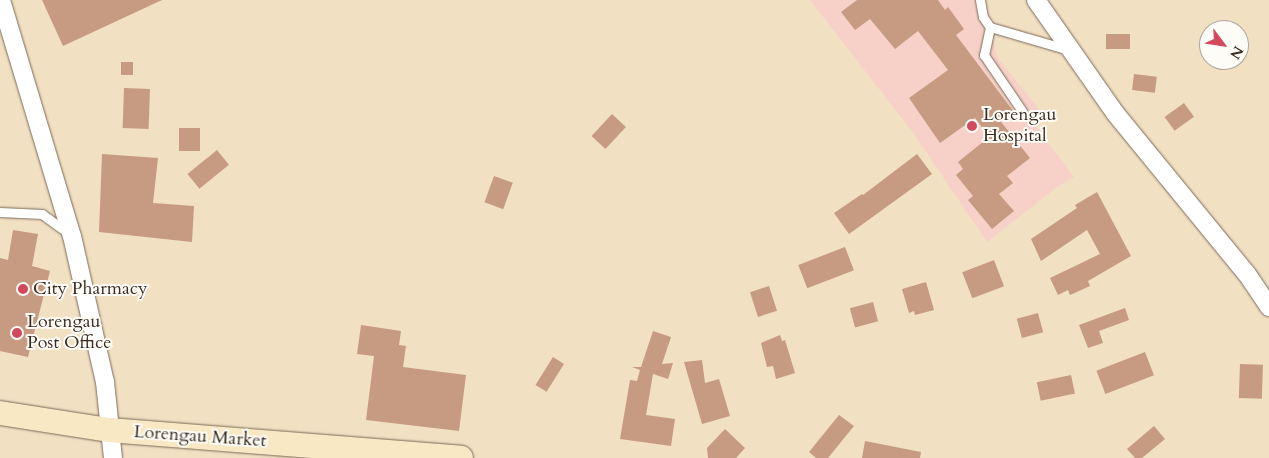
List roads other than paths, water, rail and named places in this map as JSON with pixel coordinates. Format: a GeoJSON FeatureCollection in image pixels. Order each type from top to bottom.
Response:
{"type":"FeatureCollection","features":[{"type":"Feature","properties":{"kind":"main road","name":"Lorengau Market"},"geometry":{"type":"LineString","coordinates":[[0,413],[109,430],[460,458]]}},
{"type":"Feature","properties":{"kind":"street"},"geometry":{"type":"LineString","coordinates":[[1,0],[72,236],[105,382],[112,458]]}},
{"type":"Feature","properties":{"kind":"street"},"geometry":{"type":"LineString","coordinates":[[1036,0],[1069,50],[1115,113],[1247,274],[1269,307]]}},
{"type":"Feature","properties":{"kind":"lane"},"geometry":{"type":"LineString","coordinates":[[980,0],[983,17],[990,27],[1069,50]]}},
{"type":"Feature","properties":{"kind":"lane"},"geometry":{"type":"LineString","coordinates":[[990,27],[984,56],[1022,110]]}},
{"type":"Feature","properties":{"kind":"lane"},"geometry":{"type":"LineString","coordinates":[[0,212],[42,214],[72,236]]}},
{"type":"Feature","properties":{"kind":"place","name":"Lorengau Hospital"},"geometry":{"type":"Point","coordinates":[972,126]}},
{"type":"Feature","properties":{"kind":"place","name":"City Pharmacy"},"geometry":{"type":"Point","coordinates":[23,289]}},
{"type":"Feature","properties":{"kind":"place","name":"Lorengau Post Office"},"geometry":{"type":"Point","coordinates":[17,333]}}]}
